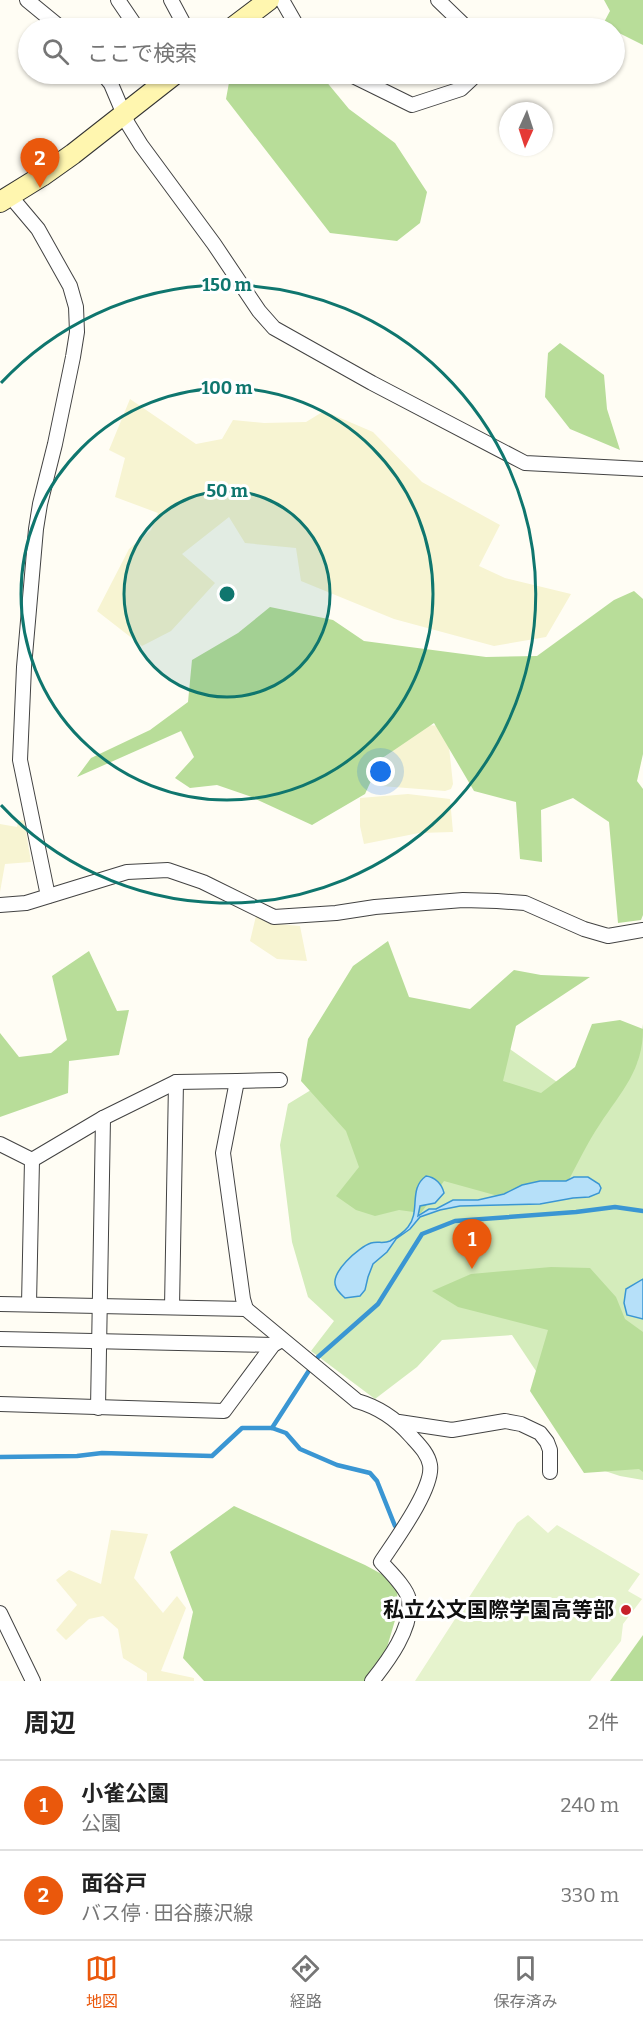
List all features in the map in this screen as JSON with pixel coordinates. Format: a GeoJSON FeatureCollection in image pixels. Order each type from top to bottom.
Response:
{"type":"FeatureCollection","features":[{"type":"Feature","properties":{"kind":"main road"},"geometry":{"type":"LineString","coordinates":[[245,18],[269,0]]}},
{"type":"Feature","properties":{"kind":"main road"},"geometry":{"type":"LineString","coordinates":[[5,199],[73,154],[159,84]]}},
{"type":"Feature","properties":{"kind":"street"},"geometry":{"type":"LineString","coordinates":[[27,0],[49,18]]}},
{"type":"Feature","properties":{"kind":"street"},"geometry":{"type":"LineString","coordinates":[[118,0],[130,18]]}},
{"type":"Feature","properties":{"kind":"street"},"geometry":{"type":"LineString","coordinates":[[171,0],[181,18]]}},
{"type":"Feature","properties":{"kind":"street"},"geometry":{"type":"LineString","coordinates":[[282,0],[292,18]]}},
{"type":"Feature","properties":{"kind":"street"},"geometry":{"type":"LineString","coordinates":[[438,0],[457,18]]}},
{"type":"Feature","properties":{"kind":"street"},"geometry":{"type":"LineString","coordinates":[[111,84],[123,114],[141,145],[214,244],[259,311],[274,328],[372,383],[525,463],[643,469]]}},
{"type":"Feature","properties":{"kind":"street"},"geometry":{"type":"LineString","coordinates":[[369,84],[412,105],[461,89],[466,84]]}},
{"type":"Feature","properties":{"kind":"street"},"geometry":{"type":"LineString","coordinates":[[5,199],[38,229],[70,286],[76,307],[77,332],[73,357],[36,529],[24,667],[20,760],[48,896]]}},
{"type":"Feature","properties":{"kind":"street"},"geometry":{"type":"LineString","coordinates":[[0,905],[26,903],[127,872],[168,870],[203,882],[274,917],[336,914],[375,907],[452,901],[497,901],[525,903],[584,929],[608,936],[643,930]]}},
{"type":"Feature","properties":{"kind":"street"},"geometry":{"type":"LineString","coordinates":[[32,1160],[103,1118],[176,1082],[280,1080]]}},
{"type":"Feature","properties":{"kind":"street"},"geometry":{"type":"LineString","coordinates":[[237,1081],[224,1153],[246,1308],[278,1342],[357,1401],[372,1405],[399,1422],[425,1451],[430,1466],[430,1479],[422,1497],[381,1562],[395,1577],[409,1598],[409,1616],[391,1658],[372,1681]]}},
{"type":"Feature","properties":{"kind":"street"},"geometry":{"type":"LineString","coordinates":[[172,1307],[176,1082]]}},
{"type":"Feature","properties":{"kind":"street"},"geometry":{"type":"LineString","coordinates":[[98,1408],[103,1118]]}},
{"type":"Feature","properties":{"kind":"street"},"geometry":{"type":"LineString","coordinates":[[0,1144],[32,1160]]}},
{"type":"Feature","properties":{"kind":"street"},"geometry":{"type":"LineString","coordinates":[[29,1304],[32,1160]]}},
{"type":"Feature","properties":{"kind":"street"},"geometry":{"type":"LineString","coordinates":[[0,1304],[246,1308]]}},
{"type":"Feature","properties":{"kind":"street"},"geometry":{"type":"LineString","coordinates":[[0,1339],[278,1342]]}},
{"type":"Feature","properties":{"kind":"street"},"geometry":{"type":"LineString","coordinates":[[0,1404],[224,1411],[278,1342]]}},
{"type":"Feature","properties":{"kind":"street"},"geometry":{"type":"LineString","coordinates":[[399,1422],[452,1430],[505,1421],[520,1424],[540,1434],[547,1442],[550,1450],[550,1472]]}},
{"type":"Feature","properties":{"kind":"street"},"geometry":{"type":"LineString","coordinates":[[0,1613],[33,1681]]}},
{"type":"Feature","properties":{"kind":"shaded area"},"geometry":{"type":"Polygon","coordinates":[[[130,399],[196,444],[222,439],[233,420],[264,423],[306,422],[324,411],[373,432],[422,482],[500,525],[479,566],[505,578],[571,594],[546,637],[494,646],[394,619],[301,581],[296,548],[245,543],[229,517],[182,554],[215,583],[171,631],[142,646],[97,611],[129,549],[151,530],[158,513],[115,497],[125,458],[109,450],[130,399]]]}},
{"type":"Feature","properties":{"kind":"shaded area"},"geometry":{"type":"Polygon","coordinates":[[[425,725],[445,726],[453,784],[451,789],[445,791],[381,786],[378,782],[378,775],[382,759],[425,725]]]}},
{"type":"Feature","properties":{"kind":"shaded area"},"geometry":{"type":"Polygon","coordinates":[[[408,794],[450,799],[453,832],[419,833],[364,844],[360,826],[360,798],[408,794]]]}},
{"type":"Feature","properties":{"kind":"shaded area"},"geometry":{"type":"Polygon","coordinates":[[[24,820],[31,862],[5,864],[0,892],[0,824],[17,827],[18,821],[24,820]]]}},
{"type":"Feature","properties":{"kind":"shaded area"},"geometry":{"type":"Polygon","coordinates":[[[256,916],[278,924],[300,926],[307,961],[277,959],[250,941],[256,916]]]}},
{"type":"Feature","properties":{"kind":"shaded area"},"geometry":{"type":"Polygon","coordinates":[[[111,1530],[148,1534],[134,1578],[163,1613],[177,1596],[186,1608],[161,1671],[194,1678],[194,1681],[147,1681],[147,1673],[123,1658],[118,1629],[103,1616],[89,1619],[66,1640],[56,1630],[77,1605],[56,1580],[69,1570],[101,1584],[111,1530]]]}},
{"type":"Feature","properties":{"kind":"green space"},"geometry":{"type":"Polygon","coordinates":[[[604,0],[643,0],[643,45],[625,36],[625,18],[606,18],[610,11],[604,0]]]}},
{"type":"Feature","properties":{"kind":"green space"},"geometry":{"type":"Polygon","coordinates":[[[229,84],[328,84],[349,109],[395,143],[427,192],[420,223],[397,241],[330,233],[226,99],[229,84]]]}},
{"type":"Feature","properties":{"kind":"green space"},"geometry":{"type":"Polygon","coordinates":[[[560,343],[604,375],[607,409],[620,450],[570,429],[545,397],[548,353],[560,343]]]}},
{"type":"Feature","properties":{"kind":"green space"},"geometry":{"type":"Polygon","coordinates":[[[634,591],[643,599],[643,754],[637,781],[643,789],[643,915],[641,920],[618,923],[609,822],[573,798],[541,810],[542,862],[520,859],[516,802],[474,791],[434,723],[381,759],[365,794],[312,825],[249,796],[217,785],[190,788],[175,778],[194,757],[181,731],[77,777],[91,758],[150,730],[188,702],[192,660],[238,633],[270,607],[333,620],[364,641],[486,657],[537,656],[614,600],[634,591]]]}},
{"type":"Feature","properties":{"kind":"green space"},"geometry":{"type":"Polygon","coordinates":[[[388,941],[409,997],[470,1009],[514,970],[541,975],[590,977],[516,1026],[503,1081],[541,1093],[575,1067],[592,1024],[620,1020],[643,1029],[642,1044],[635,1069],[591,1139],[566,1185],[509,1199],[444,1181],[421,1213],[399,1210],[375,1216],[356,1210],[336,1196],[359,1167],[346,1131],[301,1081],[308,1039],[353,966],[388,941]]]}},
{"type":"Feature","properties":{"kind":"green space"},"geometry":{"type":"Polygon","coordinates":[[[89,951],[117,1011],[129,1010],[119,1055],[69,1061],[68,1093],[0,1117],[0,1033],[19,1057],[51,1053],[67,1040],[52,976],[89,951]]]}},
{"type":"Feature","properties":{"kind":"green space"},"geometry":{"type":"Polygon","coordinates":[[[643,1024],[643,1480],[602,1470],[512,1335],[442,1340],[417,1367],[375,1399],[311,1351],[334,1321],[308,1297],[292,1242],[280,1145],[288,1104],[365,1057],[507,1047],[567,1089],[637,1063],[643,1024]]]}},
{"type":"Feature","properties":{"kind":"green space"},"geometry":{"type":"Polygon","coordinates":[[[551,1267],[590,1268],[616,1297],[625,1319],[643,1332],[643,1472],[639,1469],[584,1473],[530,1391],[548,1330],[458,1307],[432,1291],[471,1274],[551,1267]]]}},
{"type":"Feature","properties":{"kind":"green space"},"geometry":{"type":"Polygon","coordinates":[[[234,1506],[365,1565],[398,1583],[396,1617],[377,1681],[204,1681],[183,1658],[193,1612],[170,1552],[234,1506]]]}},
{"type":"Feature","properties":{"kind":"green space"},"geometry":{"type":"Polygon","coordinates":[[[528,1515],[548,1533],[557,1525],[640,1574],[628,1591],[642,1599],[623,1624],[621,1641],[590,1681],[415,1681],[517,1523],[528,1515]]]}},
{"type":"Feature","properties":{"kind":"green space"},"geometry":{"type":"Polygon","coordinates":[[[643,1635],[643,1681],[610,1681],[643,1635]]]}},
{"type":"Feature","properties":{"kind":"water"},"geometry":{"type":"Polygon","coordinates":[[[426,1176],[438,1182],[444,1193],[435,1203],[420,1206],[418,1216],[453,1200],[478,1200],[504,1194],[522,1185],[540,1181],[566,1181],[574,1177],[588,1177],[601,1188],[599,1193],[589,1197],[540,1204],[460,1206],[420,1217],[373,1264],[365,1290],[360,1296],[345,1298],[337,1290],[335,1281],[341,1268],[366,1245],[373,1242],[390,1241],[406,1229],[414,1214],[417,1187],[426,1176]]]}},
{"type":"Feature","properties":{"kind":"water"},"geometry":{"type":"Polygon","coordinates":[[[643,1279],[643,1319],[627,1315],[624,1303],[626,1289],[643,1279]]]}},
{"type":"Feature","properties":{"kind":"waterway"},"geometry":{"type":"LineString","coordinates":[[318,1357],[378,1304],[422,1234],[455,1221],[615,1207],[643,1211]]}},
{"type":"Feature","properties":{"kind":"waterway"},"geometry":{"type":"LineString","coordinates":[[272,1428],[310,1369]]}},
{"type":"Feature","properties":{"kind":"waterway"},"geometry":{"type":"LineString","coordinates":[[0,1457],[77,1456],[102,1453],[212,1456],[242,1428],[272,1428],[286,1433],[300,1449],[337,1465],[370,1473],[377,1481],[395,1526]]}},
{"type":"Feature","properties":{"kind":"place","name":"面谷戸"},"geometry":{"type":"Point","coordinates":[40,188]}},
{"type":"Feature","properties":{"kind":"place","name":"小雀公園"},"geometry":{"type":"Point","coordinates":[472,1269]}},
{"type":"Feature","properties":{"kind":"place","name":"私立公文国際学園高等部"},"geometry":{"type":"Point","coordinates":[626,1610]}}]}
